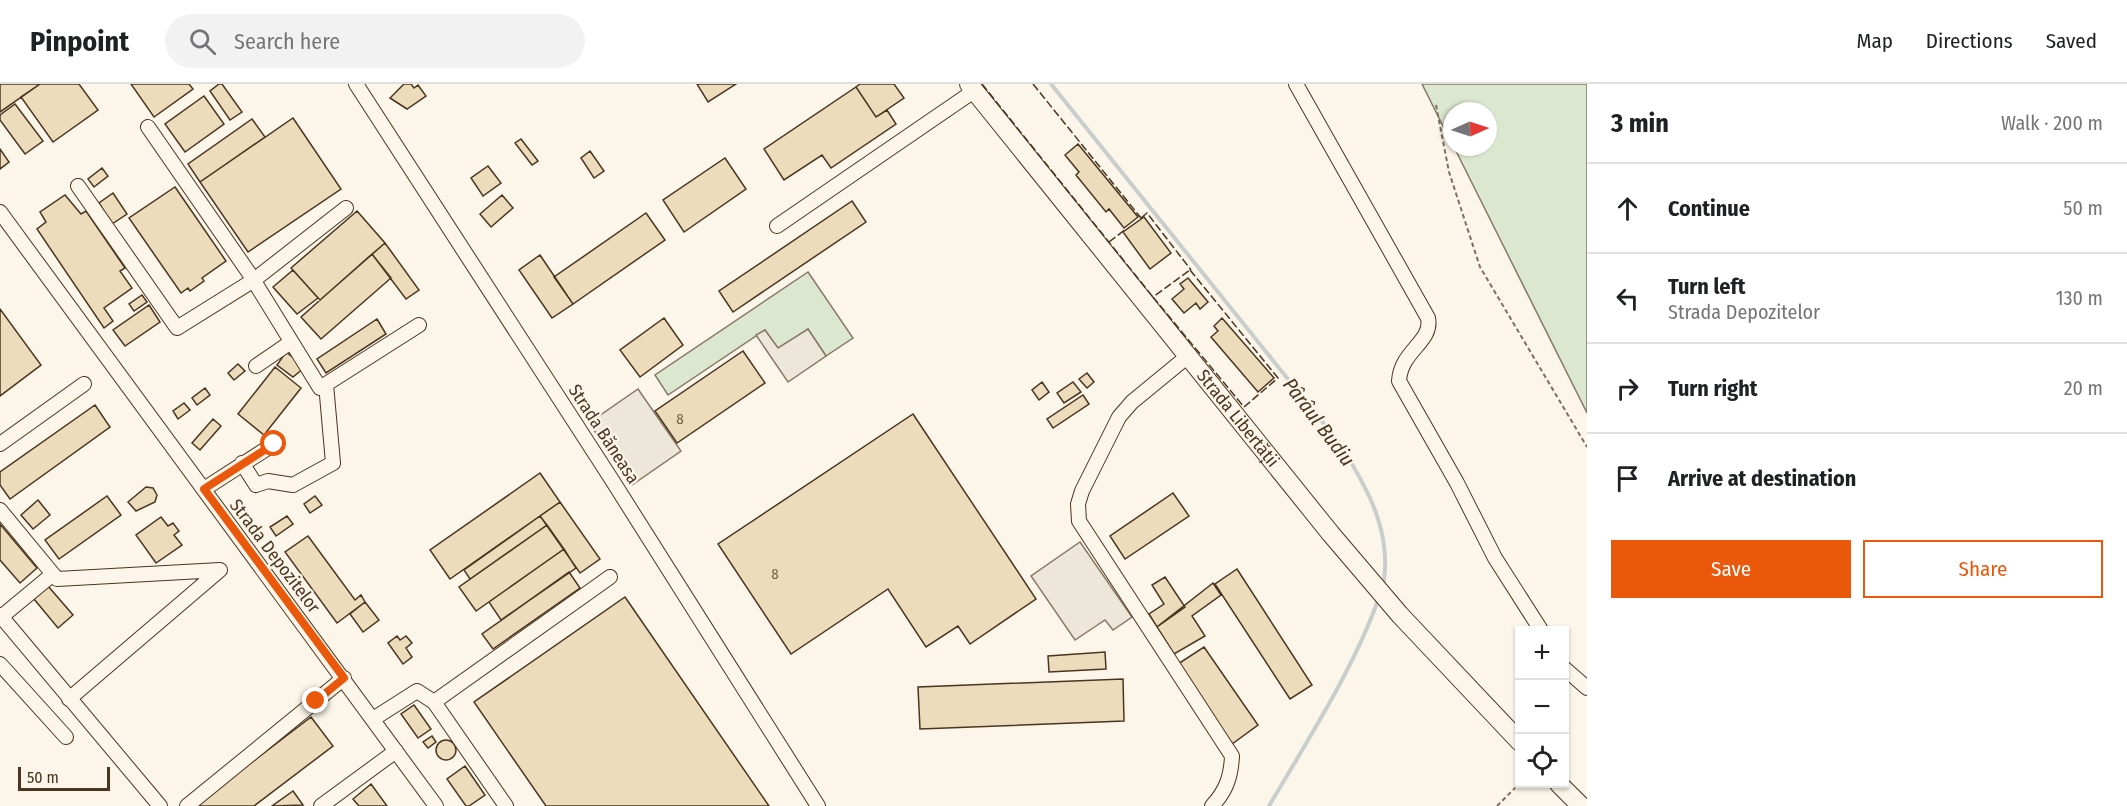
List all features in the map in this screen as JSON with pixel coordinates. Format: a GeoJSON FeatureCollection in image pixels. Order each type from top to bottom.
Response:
{"type":"FeatureCollection","features":[{"type":"Feature","properties":{"kind":"main road","name":"Strada Libertății"},"geometry":{"type":"LineString","coordinates":[[971,87],[1360,569],[1400,615],[1515,737]]}},
{"type":"Feature","properties":{"kind":"main road"},"geometry":{"type":"LineString","coordinates":[[1564,788],[1581,806]]}},
{"type":"Feature","properties":{"kind":"street","name":"Strada Băneasa"},"geometry":{"type":"LineString","coordinates":[[356,84],[644,530],[818,806]]}},
{"type":"Feature","properties":{"kind":"street"},"geometry":{"type":"LineString","coordinates":[[1296,84],[1428,318],[1429,329],[1402,362],[1399,381],[1457,483],[1495,558],[1538,626]]}},
{"type":"Feature","properties":{"kind":"street"},"geometry":{"type":"LineString","coordinates":[[777,226],[971,87]]}},
{"type":"Feature","properties":{"kind":"street"},"geometry":{"type":"LineString","coordinates":[[148,127],[254,280],[320,388],[419,325]]}},
{"type":"Feature","properties":{"kind":"street"},"geometry":{"type":"LineString","coordinates":[[78,186],[177,327],[254,280],[346,208]]}},
{"type":"Feature","properties":{"kind":"street","name":"Strada Depozitelor"},"geometry":{"type":"LineString","coordinates":[[0,212],[436,806]]}},
{"type":"Feature","properties":{"kind":"street"},"geometry":{"type":"LineString","coordinates":[[256,366],[291,342]]}},
{"type":"Feature","properties":{"kind":"street"},"geometry":{"type":"LineString","coordinates":[[1188,356],[1132,402],[1119,417],[1078,504],[1079,522],[1232,756],[1232,774],[1222,795],[1212,806]]}},
{"type":"Feature","properties":{"kind":"street"},"geometry":{"type":"LineString","coordinates":[[0,444],[84,384]]}},
{"type":"Feature","properties":{"kind":"street"},"geometry":{"type":"LineString","coordinates":[[242,463],[256,485],[268,481],[293,485],[333,463],[326,384]]}},
{"type":"Feature","properties":{"kind":"street"},"geometry":{"type":"LineString","coordinates":[[204,489],[274,444]]}},
{"type":"Feature","properties":{"kind":"street"},"geometry":{"type":"LineString","coordinates":[[0,510],[57,579],[220,570],[69,699]]}},
{"type":"Feature","properties":{"kind":"street"},"geometry":{"type":"LineString","coordinates":[[53,574],[1,616],[160,806]]}},
{"type":"Feature","properties":{"kind":"street"},"geometry":{"type":"LineString","coordinates":[[434,702],[610,577]]}},
{"type":"Feature","properties":{"kind":"street"},"geometry":{"type":"LineString","coordinates":[[0,664],[66,737]]}},
{"type":"Feature","properties":{"kind":"street"},"geometry":{"type":"LineString","coordinates":[[1569,672],[1587,688]]}},
{"type":"Feature","properties":{"kind":"street"},"geometry":{"type":"LineString","coordinates":[[187,806],[344,678]]}},
{"type":"Feature","properties":{"kind":"street"},"geometry":{"type":"LineString","coordinates":[[373,719],[417,691],[434,702],[506,806]]}},
{"type":"Feature","properties":{"kind":"street"},"geometry":{"type":"LineString","coordinates":[[321,806],[396,751]]}},
{"type":"Feature","properties":{"kind":"path"},"geometry":{"type":"LineString","coordinates":[[1436,105],[1449,172],[1480,267],[1587,447]]}},
{"type":"Feature","properties":{"kind":"path"},"geometry":{"type":"LineString","coordinates":[[1497,806],[1515,788]]}},
{"type":"Feature","properties":{"kind":"green space"},"geometry":{"type":"Polygon","coordinates":[[[1422,84],[1587,84],[1587,413],[1458,156],[1497,156],[1497,102],[1443,102],[1443,126],[1422,84]]]}},
{"type":"Feature","properties":{"kind":"green space"},"geometry":{"type":"Polygon","coordinates":[[[808,272],[853,338],[826,356],[808,329],[778,349],[765,330],[668,395],[655,375],[808,272]]]}},
{"type":"Feature","properties":{"kind":"shaded area"},"geometry":{"type":"Polygon","coordinates":[[[808,329],[826,356],[788,382],[756,335],[765,330],[778,348],[808,329]]]}},
{"type":"Feature","properties":{"kind":"shaded area"},"geometry":{"type":"Polygon","coordinates":[[[638,389],[681,451],[632,485],[589,423],[638,389]]]}},
{"type":"Feature","properties":{"kind":"shaded area"},"geometry":{"type":"Polygon","coordinates":[[[1080,542],[1132,617],[1113,630],[1105,620],[1075,640],[1031,576],[1080,542]]]}},
{"type":"Feature","properties":{"kind":"building"},"geometry":{"type":"Polygon","coordinates":[[[0,84],[40,84],[0,112],[0,84]]]}},
{"type":"Feature","properties":{"kind":"building"},"geometry":{"type":"Polygon","coordinates":[[[40,84],[79,84],[98,110],[53,142],[21,97],[40,84]]]}},
{"type":"Feature","properties":{"kind":"building"},"geometry":{"type":"Polygon","coordinates":[[[131,84],[189,84],[193,89],[154,117],[131,84]]]}},
{"type":"Feature","properties":{"kind":"building"},"geometry":{"type":"Polygon","coordinates":[[[222,84],[242,112],[230,120],[210,91],[222,84]]]}},
{"type":"Feature","properties":{"kind":"building"},"geometry":{"type":"Polygon","coordinates":[[[404,84],[411,84],[414,88],[418,85],[426,96],[407,109],[390,98],[404,84]]]}},
{"type":"Feature","properties":{"kind":"building"},"geometry":{"type":"Polygon","coordinates":[[[697,84],[736,84],[708,102],[697,84]]]}},
{"type":"Feature","properties":{"kind":"building"},"geometry":{"type":"Polygon","coordinates":[[[860,84],[894,84],[904,98],[876,117],[856,87],[860,84]]]}},
{"type":"Feature","properties":{"kind":"building"},"geometry":{"type":"Polygon","coordinates":[[[856,87],[876,117],[887,110],[896,124],[831,168],[822,155],[784,180],[764,149],[856,87]]]}},
{"type":"Feature","properties":{"kind":"building"},"geometry":{"type":"Polygon","coordinates":[[[204,96],[224,124],[185,152],[165,124],[204,96]]]}},
{"type":"Feature","properties":{"kind":"building"},"geometry":{"type":"Polygon","coordinates":[[[15,104],[43,141],[25,154],[0,120],[0,115],[15,104]]]}},
{"type":"Feature","properties":{"kind":"building"},"geometry":{"type":"Polygon","coordinates":[[[293,118],[341,189],[248,252],[200,182],[293,118]]]}},
{"type":"Feature","properties":{"kind":"building"},"geometry":{"type":"Polygon","coordinates":[[[252,119],[265,137],[200,182],[188,164],[252,119]]]}},
{"type":"Feature","properties":{"kind":"building"},"geometry":{"type":"Polygon","coordinates":[[[521,139],[538,161],[532,165],[515,143],[521,139]]]}},
{"type":"Feature","properties":{"kind":"building"},"geometry":{"type":"Polygon","coordinates":[[[1078,144],[1138,217],[1124,228],[1109,209],[1106,212],[1076,175],[1079,172],[1065,155],[1078,144]]]}},
{"type":"Feature","properties":{"kind":"building"},"geometry":{"type":"Polygon","coordinates":[[[0,149],[9,162],[0,169],[0,149]]]}},
{"type":"Feature","properties":{"kind":"building"},"geometry":{"type":"Polygon","coordinates":[[[590,151],[604,171],[594,178],[581,158],[590,151]]]}},
{"type":"Feature","properties":{"kind":"building"},"geometry":{"type":"Polygon","coordinates":[[[725,158],[746,189],[684,232],[663,200],[725,158]]]}},
{"type":"Feature","properties":{"kind":"building"},"geometry":{"type":"Polygon","coordinates":[[[488,166],[501,183],[483,196],[471,178],[488,166]]]}},
{"type":"Feature","properties":{"kind":"building"},"geometry":{"type":"Polygon","coordinates":[[[102,168],[108,176],[94,187],[88,179],[102,168]]]}},
{"type":"Feature","properties":{"kind":"building"},"geometry":{"type":"Polygon","coordinates":[[[175,187],[226,261],[202,278],[204,281],[190,291],[188,288],[181,293],[129,218],[175,187]]]}},
{"type":"Feature","properties":{"kind":"building"},"geometry":{"type":"Polygon","coordinates":[[[113,193],[127,214],[112,224],[99,203],[113,193]]]}},
{"type":"Feature","properties":{"kind":"building"},"geometry":{"type":"Polygon","coordinates":[[[65,195],[81,214],[86,211],[125,268],[120,271],[132,288],[104,308],[113,321],[104,328],[37,229],[46,222],[40,212],[65,195]]]}},
{"type":"Feature","properties":{"kind":"building"},"geometry":{"type":"Polygon","coordinates":[[[502,195],[513,208],[491,227],[480,214],[502,195]]]}},
{"type":"Feature","properties":{"kind":"building"},"geometry":{"type":"Polygon","coordinates":[[[852,201],[866,222],[733,312],[719,291],[852,201]]]}},
{"type":"Feature","properties":{"kind":"building"},"geometry":{"type":"Polygon","coordinates":[[[357,211],[385,243],[320,300],[291,268],[357,211]]]}},
{"type":"Feature","properties":{"kind":"building"},"geometry":{"type":"Polygon","coordinates":[[[646,213],[665,240],[573,304],[554,277],[646,213]]]}},
{"type":"Feature","properties":{"kind":"building"},"geometry":{"type":"Polygon","coordinates":[[[1144,217],[1171,253],[1150,269],[1123,232],[1144,217]]]}},
{"type":"Feature","properties":{"kind":"building"},"geometry":{"type":"Polygon","coordinates":[[[385,243],[419,290],[406,299],[372,254],[385,243]]]}},
{"type":"Feature","properties":{"kind":"building"},"geometry":{"type":"Polygon","coordinates":[[[372,254],[391,278],[321,339],[301,317],[372,254]]]}},
{"type":"Feature","properties":{"kind":"building"},"geometry":{"type":"Polygon","coordinates":[[[540,255],[573,304],[552,318],[519,270],[540,255]]]}},
{"type":"Feature","properties":{"kind":"building"},"geometry":{"type":"Polygon","coordinates":[[[293,270],[318,298],[297,314],[273,287],[293,270]]]}},
{"type":"Feature","properties":{"kind":"building"},"geometry":{"type":"Polygon","coordinates":[[[1188,278],[1208,302],[1200,309],[1196,303],[1184,313],[1172,299],[1184,289],[1180,284],[1188,278]]]}},
{"type":"Feature","properties":{"kind":"building"},"geometry":{"type":"Polygon","coordinates":[[[142,295],[147,302],[134,311],[129,304],[142,295]]]}},
{"type":"Feature","properties":{"kind":"building"},"geometry":{"type":"Polygon","coordinates":[[[149,305],[160,322],[125,346],[113,330],[149,305]]]}},
{"type":"Feature","properties":{"kind":"building"},"geometry":{"type":"Polygon","coordinates":[[[0,309],[41,365],[0,396],[0,309]]]}},
{"type":"Feature","properties":{"kind":"building"},"geometry":{"type":"Polygon","coordinates":[[[664,318],[683,345],[640,377],[620,350],[664,318]]]}},
{"type":"Feature","properties":{"kind":"building"},"geometry":{"type":"Polygon","coordinates":[[[1222,318],[1274,378],[1258,392],[1211,337],[1218,331],[1214,326],[1222,318]]]}},
{"type":"Feature","properties":{"kind":"building"},"geometry":{"type":"Polygon","coordinates":[[[377,319],[386,334],[326,373],[317,359],[377,319]]]}},
{"type":"Feature","properties":{"kind":"building"},"geometry":{"type":"Polygon","coordinates":[[[743,351],[765,383],[677,443],[655,411],[743,351]]]}},
{"type":"Feature","properties":{"kind":"building"},"geometry":{"type":"Polygon","coordinates":[[[286,352],[305,367],[293,377],[277,365],[286,352]]]}},
{"type":"Feature","properties":{"kind":"building"},"geometry":{"type":"Polygon","coordinates":[[[238,364],[245,371],[234,380],[228,373],[238,364]]]}},
{"type":"Feature","properties":{"kind":"building"},"geometry":{"type":"Polygon","coordinates":[[[275,367],[301,388],[264,435],[238,414],[275,367]]]}},
{"type":"Feature","properties":{"kind":"building"},"geometry":{"type":"Polygon","coordinates":[[[1087,373],[1094,382],[1087,388],[1079,379],[1087,373]]]}},
{"type":"Feature","properties":{"kind":"building"},"geometry":{"type":"Polygon","coordinates":[[[1042,382],[1049,392],[1039,400],[1032,390],[1042,382]]]}},
{"type":"Feature","properties":{"kind":"building"},"geometry":{"type":"Polygon","coordinates":[[[1073,382],[1081,392],[1064,403],[1057,393],[1073,382]]]}},
{"type":"Feature","properties":{"kind":"building"},"geometry":{"type":"Polygon","coordinates":[[[205,388],[210,395],[197,405],[192,398],[205,388]]]}},
{"type":"Feature","properties":{"kind":"building"},"geometry":{"type":"Polygon","coordinates":[[[1083,395],[1089,404],[1053,428],[1047,419],[1083,395]]]}},
{"type":"Feature","properties":{"kind":"building"},"geometry":{"type":"Polygon","coordinates":[[[184,403],[190,410],[178,419],[173,411],[184,403]]]}},
{"type":"Feature","properties":{"kind":"building"},"geometry":{"type":"Polygon","coordinates":[[[95,405],[110,427],[10,499],[0,485],[0,472],[95,405]]]}},
{"type":"Feature","properties":{"kind":"building"},"geometry":{"type":"Polygon","coordinates":[[[913,414],[1036,599],[970,644],[958,626],[926,647],[888,589],[791,654],[718,544],[913,414]]]}},
{"type":"Feature","properties":{"kind":"building"},"geometry":{"type":"Polygon","coordinates":[[[213,419],[221,426],[200,450],[192,443],[213,419]]]}},
{"type":"Feature","properties":{"kind":"building"},"geometry":{"type":"Polygon","coordinates":[[[540,473],[560,502],[450,579],[430,550],[540,473]]]}},
{"type":"Feature","properties":{"kind":"building"},"geometry":{"type":"Polygon","coordinates":[[[146,487],[153,488],[157,495],[155,502],[136,511],[128,502],[146,487]]]}},
{"type":"Feature","properties":{"kind":"building"},"geometry":{"type":"Polygon","coordinates":[[[1173,493],[1189,516],[1125,559],[1110,536],[1173,493]]]}},
{"type":"Feature","properties":{"kind":"building"},"geometry":{"type":"Polygon","coordinates":[[[107,496],[121,515],[59,559],[45,540],[107,496]]]}},
{"type":"Feature","properties":{"kind":"building"},"geometry":{"type":"Polygon","coordinates":[[[315,496],[322,505],[310,513],[304,504],[315,496]]]}},
{"type":"Feature","properties":{"kind":"building"},"geometry":{"type":"Polygon","coordinates":[[[38,500],[50,515],[33,529],[21,515],[38,500]]]}},
{"type":"Feature","properties":{"kind":"building"},"geometry":{"type":"Polygon","coordinates":[[[560,502],[600,559],[580,573],[540,516],[560,502]]]}},
{"type":"Feature","properties":{"kind":"building"},"geometry":{"type":"Polygon","coordinates":[[[287,516],[293,524],[276,536],[270,527],[287,516]]]}},
{"type":"Feature","properties":{"kind":"building"},"geometry":{"type":"Polygon","coordinates":[[[540,516],[547,525],[470,579],[464,570],[540,516]]]}},
{"type":"Feature","properties":{"kind":"building"},"geometry":{"type":"Polygon","coordinates":[[[161,517],[168,526],[173,523],[179,531],[174,535],[182,545],[156,563],[136,535],[161,517]]]}},
{"type":"Feature","properties":{"kind":"building"},"geometry":{"type":"Polygon","coordinates":[[[0,524],[37,568],[20,583],[0,560],[0,524]]]}},
{"type":"Feature","properties":{"kind":"building"},"geometry":{"type":"Polygon","coordinates":[[[547,525],[564,549],[476,611],[459,587],[547,525]]]}},
{"type":"Feature","properties":{"kind":"building"},"geometry":{"type":"Polygon","coordinates":[[[308,536],[355,600],[361,595],[365,602],[337,623],[285,552],[308,536]]]}},
{"type":"Feature","properties":{"kind":"building"},"geometry":{"type":"Polygon","coordinates":[[[564,549],[576,568],[501,620],[489,602],[564,549]]]}},
{"type":"Feature","properties":{"kind":"building"},"geometry":{"type":"Polygon","coordinates":[[[1237,569],[1312,685],[1290,699],[1215,584],[1237,569]]]}},
{"type":"Feature","properties":{"kind":"building"},"geometry":{"type":"Polygon","coordinates":[[[569,572],[580,588],[493,649],[482,634],[569,572]]]}},
{"type":"Feature","properties":{"kind":"building"},"geometry":{"type":"Polygon","coordinates":[[[1165,577],[1185,607],[1157,627],[1149,614],[1164,604],[1152,585],[1165,577]]]}},
{"type":"Feature","properties":{"kind":"building"},"geometry":{"type":"Polygon","coordinates":[[[1213,583],[1221,595],[1192,616],[1205,636],[1174,654],[1157,627],[1213,583]]]}},
{"type":"Feature","properties":{"kind":"building"},"geometry":{"type":"Polygon","coordinates":[[[48,586],[73,615],[58,628],[34,599],[48,586]]]}},
{"type":"Feature","properties":{"kind":"building"},"geometry":{"type":"Polygon","coordinates":[[[625,597],[769,806],[546,806],[474,702],[625,597]]]}},
{"type":"Feature","properties":{"kind":"building"},"geometry":{"type":"Polygon","coordinates":[[[365,602],[379,620],[363,632],[350,614],[365,602]]]}},
{"type":"Feature","properties":{"kind":"building"},"geometry":{"type":"Polygon","coordinates":[[[397,636],[400,640],[406,636],[412,643],[406,648],[412,657],[403,664],[388,643],[397,636]]]}},
{"type":"Feature","properties":{"kind":"building"},"geometry":{"type":"Polygon","coordinates":[[[1204,647],[1258,725],[1232,744],[1178,664],[1204,647]]]}},
{"type":"Feature","properties":{"kind":"building"},"geometry":{"type":"Polygon","coordinates":[[[1105,652],[1106,669],[1049,672],[1048,656],[1105,652]]]}},
{"type":"Feature","properties":{"kind":"building"},"geometry":{"type":"Polygon","coordinates":[[[1123,679],[1124,721],[920,729],[918,687],[1123,679]]]}},
{"type":"Feature","properties":{"kind":"building"},"geometry":{"type":"Polygon","coordinates":[[[414,705],[431,729],[418,738],[401,714],[414,705]]]}},
{"type":"Feature","properties":{"kind":"building"},"geometry":{"type":"Polygon","coordinates":[[[311,717],[333,746],[254,806],[199,806],[197,804],[311,717]]]}},
{"type":"Feature","properties":{"kind":"building"},"geometry":{"type":"Polygon","coordinates":[[[432,736],[436,742],[428,748],[423,742],[432,736]]]}},
{"type":"Feature","properties":{"kind":"building"},"geometry":{"type":"Polygon","coordinates":[[[446,740],[453,743],[456,750],[453,757],[446,760],[439,757],[436,750],[439,743],[446,740]]]}},
{"type":"Feature","properties":{"kind":"building"},"geometry":{"type":"Polygon","coordinates":[[[465,766],[485,795],[469,806],[466,806],[447,779],[465,766]]]}},
{"type":"Feature","properties":{"kind":"building"},"geometry":{"type":"Polygon","coordinates":[[[371,784],[387,806],[359,806],[353,799],[371,784]]]}},
{"type":"Feature","properties":{"kind":"building"},"geometry":{"type":"Polygon","coordinates":[[[293,791],[303,805],[272,806],[293,791]]]}},
{"type":"Feature","properties":{"kind":"waterway","name":"Pârâul Budiu"},"geometry":{"type":"LineString","coordinates":[[1051,84],[1340,444],[1376,512],[1384,548],[1383,587]]}},
{"type":"Feature","properties":{"kind":"waterway","name":"Pârâul Budiu"},"geometry":{"type":"LineString","coordinates":[[1269,806],[1343,678],[1378,600]]}},
{"type":"Feature","properties":{"kind":"fence"},"geometry":{"type":"LineString","coordinates":[[982,84],[1153,297]]}},
{"type":"Feature","properties":{"kind":"fence"},"geometry":{"type":"LineString","coordinates":[[1033,84],[1141,218],[1138,220]]}},
{"type":"Feature","properties":{"kind":"fence"},"geometry":{"type":"LineString","coordinates":[[1141,218],[1147,213],[1191,270]]}},
{"type":"Feature","properties":{"kind":"fence"},"geometry":{"type":"LineString","coordinates":[[1109,242],[1126,229]]}},
{"type":"Feature","properties":{"kind":"fence"},"geometry":{"type":"LineString","coordinates":[[1190,270],[1278,378],[1244,407],[1153,297],[1190,270]]}},
{"type":"Feature","properties":{"kind":"route"},"geometry":{"type":"LineString","coordinates":[[274,444],[204,489],[344,678],[316,701]]}}]}
